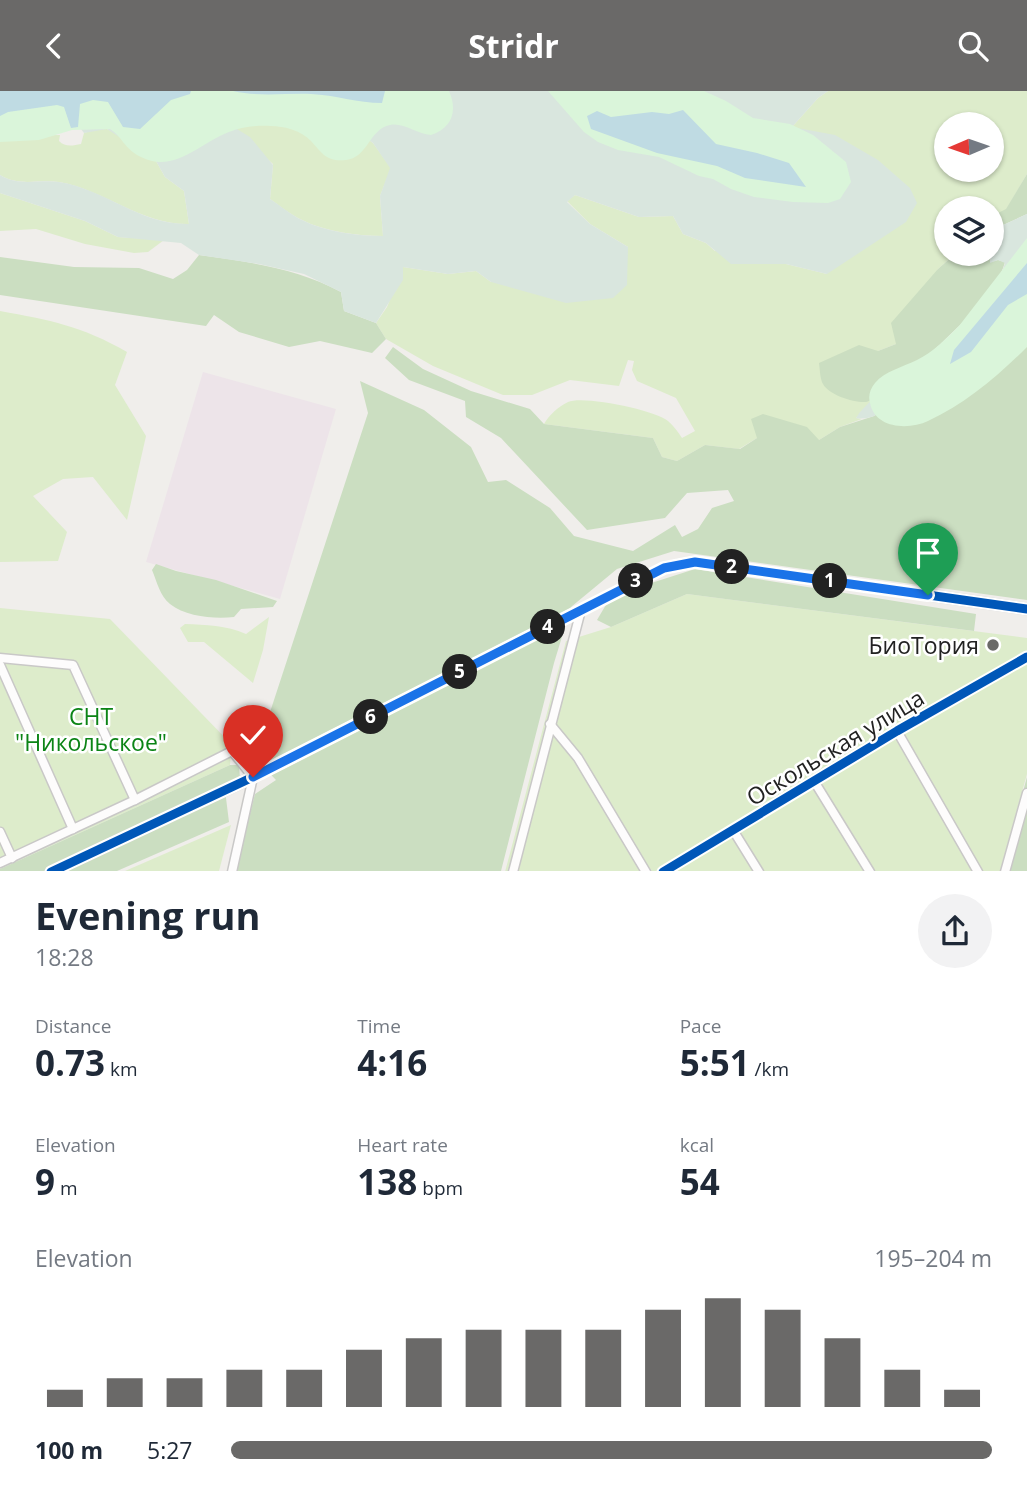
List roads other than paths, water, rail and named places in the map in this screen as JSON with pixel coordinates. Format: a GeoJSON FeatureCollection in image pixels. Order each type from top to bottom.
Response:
{"type":"FeatureCollection","features":[{"type":"Feature","properties":{"kind":"street"},"geometry":{"type":"LineString","coordinates":[[51,871],[253,777],[664,568],[695,562],[1027,609]]}},
{"type":"Feature","properties":{"kind":"street"},"geometry":{"type":"LineString","coordinates":[[513,871],[582,610]]}},
{"type":"Feature","properties":{"kind":"street","name":"Оскольская улица"},"geometry":{"type":"LineString","coordinates":[[663,871],[1027,657]]}},
{"type":"Feature","properties":{"kind":"street"},"geometry":{"type":"LineString","coordinates":[[0,658],[73,665],[135,800]]}},
{"type":"Feature","properties":{"kind":"street"},"geometry":{"type":"LineString","coordinates":[[0,665],[73,829]]}},
{"type":"Feature","properties":{"kind":"street"},"geometry":{"type":"LineString","coordinates":[[550,724],[578,758],[646,871]]}},
{"type":"Feature","properties":{"kind":"street"},"geometry":{"type":"LineString","coordinates":[[897,731],[978,871]]}},
{"type":"Feature","properties":{"kind":"street"},"geometry":{"type":"LineString","coordinates":[[0,863],[232,751],[253,777]]}},
{"type":"Feature","properties":{"kind":"street"},"geometry":{"type":"LineString","coordinates":[[232,871],[253,777]]}},
{"type":"Feature","properties":{"kind":"street"},"geometry":{"type":"LineString","coordinates":[[814,781],[870,871]]}},
{"type":"Feature","properties":{"kind":"street"},"geometry":{"type":"LineString","coordinates":[[1006,871],[1027,793]]}},
{"type":"Feature","properties":{"kind":"street"},"geometry":{"type":"LineString","coordinates":[[733,830],[759,871]]}},
{"type":"Feature","properties":{"kind":"street"},"geometry":{"type":"LineString","coordinates":[[0,832],[12,858]]}},
{"type":"Feature","properties":{"kind":"water"},"geometry":{"type":"Polygon","coordinates":[[[0,91],[191,91],[190,94],[171,100],[140,129],[123,127],[108,102],[93,100],[80,104],[78,127],[71,128],[64,107],[57,105],[8,112],[0,116],[0,91]]]}},
{"type":"Feature","properties":{"kind":"water"},"geometry":{"type":"Polygon","coordinates":[[[233,91],[385,91],[382,103],[320,95],[233,91]]]}},
{"type":"Feature","properties":{"kind":"water"},"geometry":{"type":"Polygon","coordinates":[[[683,110],[716,144],[789,163],[806,187],[745,178],[717,166],[657,153],[591,129],[587,116],[597,111],[611,117],[652,112],[669,114],[683,110]]]}},
{"type":"Feature","properties":{"kind":"water"},"geometry":{"type":"Polygon","coordinates":[[[1027,263],[1027,294],[1008,305],[971,352],[950,364],[954,350],[1027,263]]]}},
{"type":"Feature","properties":{"kind":"place","name":"БиоТория"},"geometry":{"type":"Point","coordinates":[993,645]}},
{"type":"Feature","properties":{"kind":"park label","name":"СНТ \"Никольское\""},"geometry":{"type":"Point","coordinates":[91,729]}}]}
